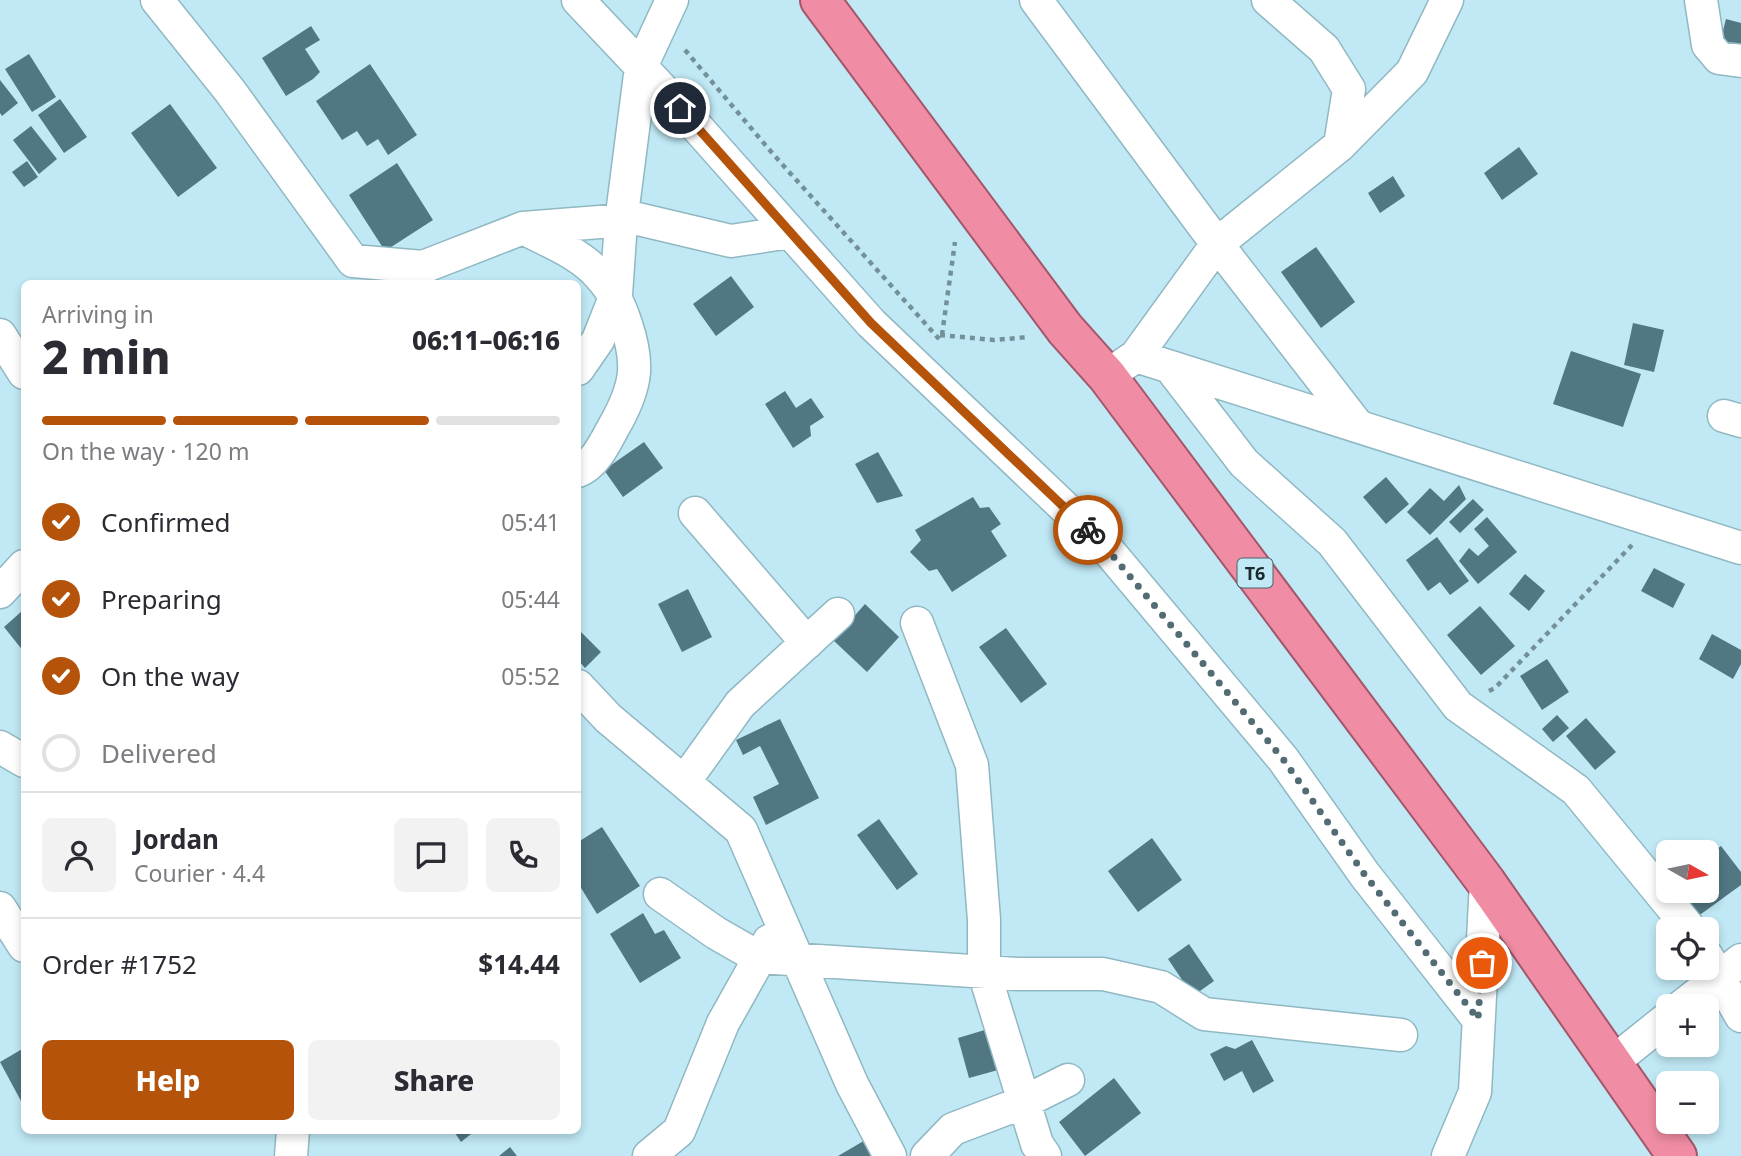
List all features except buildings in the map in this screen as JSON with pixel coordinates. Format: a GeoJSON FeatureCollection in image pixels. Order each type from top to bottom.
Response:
{"type":"FeatureCollection","features":[{"type":"Feature","properties":{"kind":"highway","name":"T6"},"geometry":{"type":"LineString","coordinates":[[820,0],[1065,329],[1121,366],[1677,1156]]}},
{"type":"Feature","properties":{"kind":"street"},"geometry":{"type":"LineString","coordinates":[[157,0],[230,91],[353,272],[423,267],[523,228],[638,219],[731,241],[790,232]]}},
{"type":"Feature","properties":{"kind":"street"},"geometry":{"type":"LineString","coordinates":[[578,0],[871,323],[1102,543],[1283,759],[1365,875],[1478,1019]]}},
{"type":"Feature","properties":{"kind":"street"},"geometry":{"type":"LineString","coordinates":[[1036,0],[1217,244],[1357,426]]}},
{"type":"Feature","properties":{"kind":"street"},"geometry":{"type":"LineString","coordinates":[[1268,0],[1324,49],[1349,89],[1340,145]]}},
{"type":"Feature","properties":{"kind":"street"},"geometry":{"type":"LineString","coordinates":[[1121,366],[1217,244],[1340,145],[1412,72],[1447,0]]}},
{"type":"Feature","properties":{"kind":"street"},"geometry":{"type":"LineString","coordinates":[[1701,0],[1707,45],[1719,58],[1741,61]]}},
{"type":"Feature","properties":{"kind":"street"},"geometry":{"type":"LineString","coordinates":[[581,365],[598,340],[616,295],[621,222],[641,67],[667,12]]}},
{"type":"Feature","properties":{"kind":"street"},"geometry":{"type":"LineString","coordinates":[[523,228],[591,268],[616,295],[635,353],[632,389],[621,413],[596,456],[581,470]]}},
{"type":"Feature","properties":{"kind":"street"},"geometry":{"type":"LineString","coordinates":[[0,335],[21,368]]}},
{"type":"Feature","properties":{"kind":"street"},"geometry":{"type":"LineString","coordinates":[[1121,366],[1170,367],[1741,548]]}},
{"type":"Feature","properties":{"kind":"street"},"geometry":{"type":"LineString","coordinates":[[1170,367],[1244,463],[1332,542],[1458,706],[1576,790],[1680,917]]}},
{"type":"Feature","properties":{"kind":"street"},"geometry":{"type":"LineString","coordinates":[[695,513],[807,643]]}},
{"type":"Feature","properties":{"kind":"street"},"geometry":{"type":"LineString","coordinates":[[0,592],[21,569]]}},
{"type":"Feature","properties":{"kind":"street"},"geometry":{"type":"LineString","coordinates":[[684,782],[740,704],[838,614]]}},
{"type":"Feature","properties":{"kind":"street"},"geometry":{"type":"LineString","coordinates":[[917,623],[972,765],[984,920],[984,972],[1037,1144],[1045,1156]]}},
{"type":"Feature","properties":{"kind":"street"},"geometry":{"type":"LineString","coordinates":[[581,689],[608,718],[741,830],[852,1084],[890,1156]]}},
{"type":"Feature","properties":{"kind":"street"},"geometry":{"type":"LineString","coordinates":[[0,747],[21,759]]}},
{"type":"Feature","properties":{"kind":"street"},"geometry":{"type":"LineString","coordinates":[[1448,1156],[1475,1092],[1486,882]]}},
{"type":"Feature","properties":{"kind":"street"},"geometry":{"type":"LineString","coordinates":[[660,894],[716,933],[758,957],[984,972],[1103,974],[1161,987],[1205,1014],[1401,1035]]}},
{"type":"Feature","properties":{"kind":"street"},"geometry":{"type":"LineString","coordinates":[[0,908],[21,941]]}},
{"type":"Feature","properties":{"kind":"street"},"geometry":{"type":"LineString","coordinates":[[649,1156],[680,1131],[723,1023],[758,957],[782,923]]}},
{"type":"Feature","properties":{"kind":"street"},"geometry":{"type":"LineString","coordinates":[[1693,994],[1722,964],[1741,1016]]}},
{"type":"Feature","properties":{"kind":"street"},"geometry":{"type":"LineString","coordinates":[[1613,1062],[1656,1028]]}},
{"type":"Feature","properties":{"kind":"street"},"geometry":{"type":"LineString","coordinates":[[927,1156],[953,1129],[1024,1102],[1068,1080]]}},
{"type":"Feature","properties":{"kind":"street"},"geometry":{"type":"LineString","coordinates":[[290,1156],[293,1134]]}},
{"type":"Feature","properties":{"kind":"path"},"geometry":{"type":"LineString","coordinates":[[667,12],[773,154],[939,336],[945,346]]}},
{"type":"Feature","properties":{"kind":"path"},"geometry":{"type":"LineString","coordinates":[[939,336],[956,237],[974,209]]}},
{"type":"Feature","properties":{"kind":"path"},"geometry":{"type":"LineString","coordinates":[[939,336],[994,340],[1028,337],[1065,329]]}},
{"type":"Feature","properties":{"kind":"path"},"geometry":{"type":"LineString","coordinates":[[1458,706],[1495,688],[1641,536]]}},
{"type":"Feature","properties":{"kind":"way so far"},"geometry":{"type":"LineString","coordinates":[[1088,530],[1102,543],[1283,759],[1365,875],[1478,1019],[1482,963]]}},
{"type":"Feature","properties":{"kind":"route"},"geometry":{"type":"LineString","coordinates":[[680,108],[871,323],[1088,530]]}}]}
